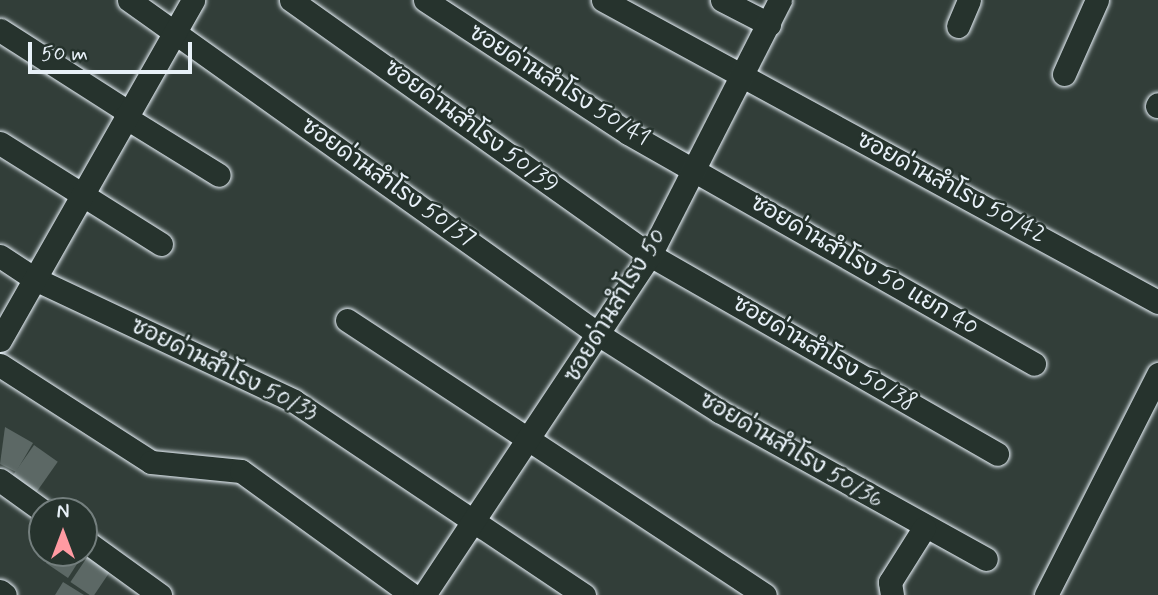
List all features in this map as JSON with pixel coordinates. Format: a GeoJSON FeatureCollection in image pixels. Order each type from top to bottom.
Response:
{"type":"FeatureCollection","features":[{"type":"Feature","properties":{"kind":"street","name":"ซอยด่านสำโรง 50/37"},"geometry":{"type":"LineString","coordinates":[[129,0],[601,336]]}},
{"type":"Feature","properties":{"kind":"street"},"geometry":{"type":"LineString","coordinates":[[0,340],[193,0]]}},
{"type":"Feature","properties":{"kind":"street","name":"ซอยด่านสำโรง 50/39"},"geometry":{"type":"LineString","coordinates":[[291,0],[650,255]]}},
{"type":"Feature","properties":{"kind":"street","name":"ซอยด่านสำโรง 50/41"},"geometry":{"type":"LineString","coordinates":[[425,0],[581,104],[694,168]]}},
{"type":"Feature","properties":{"kind":"street","name":"ซอยด่านสำโรง 50/42"},"geometry":{"type":"LineString","coordinates":[[603,0],[745,74],[1158,302]]}},
{"type":"Feature","properties":{"kind":"street"},"geometry":{"type":"LineString","coordinates":[[722,0],[769,24]]}},
{"type":"Feature","properties":{"kind":"street","name":"ซอยด่านสำโรง 50"},"geometry":{"type":"LineString","coordinates":[[424,595],[530,443],[601,336],[650,255],[745,74],[780,0]]}},
{"type":"Feature","properties":{"kind":"street"},"geometry":{"type":"LineString","coordinates":[[958,26],[969,0]]}},
{"type":"Feature","properties":{"kind":"street"},"geometry":{"type":"LineString","coordinates":[[1064,74],[1097,0]]}},
{"type":"Feature","properties":{"kind":"street"},"geometry":{"type":"LineString","coordinates":[[0,30],[219,175]]}},
{"type":"Feature","properties":{"kind":"street"},"geometry":{"type":"LineString","coordinates":[[0,144],[161,244]]}},
{"type":"Feature","properties":{"kind":"street","name":"ซอยด่านสำโรง 50 แยก 40"},"geometry":{"type":"LineString","coordinates":[[694,168],[1034,364]]}},
{"type":"Feature","properties":{"kind":"street","name":"ซอยด่านสำโรง 50/38"},"geometry":{"type":"LineString","coordinates":[[650,255],[997,454]]}},
{"type":"Feature","properties":{"kind":"street","name":"ซอยด่านสำโรง 50/33"},"geometry":{"type":"LineString","coordinates":[[0,256],[35,279],[294,401],[584,595]]}},
{"type":"Feature","properties":{"kind":"street"},"geometry":{"type":"LineString","coordinates":[[347,320],[530,443],[765,595]]}},
{"type":"Feature","properties":{"kind":"street","name":"ซอยด่านสำโรง 50/36"},"geometry":{"type":"LineString","coordinates":[[601,336],[719,411],[925,528],[986,559]]}},
{"type":"Feature","properties":{"kind":"street"},"geometry":{"type":"LineString","coordinates":[[0,365],[151,461],[242,471],[412,595]]}},
{"type":"Feature","properties":{"kind":"street"},"geometry":{"type":"LineString","coordinates":[[1046,595],[1158,374]]}},
{"type":"Feature","properties":{"kind":"street"},"geometry":{"type":"LineString","coordinates":[[0,480],[28,500]]}},
{"type":"Feature","properties":{"kind":"street"},"geometry":{"type":"LineString","coordinates":[[892,595],[890,582],[925,528]]}},
{"type":"Feature","properties":{"kind":"street"},"geometry":{"type":"LineString","coordinates":[[98,550],[160,595]]}},
{"type":"Feature","properties":{"kind":"street"},"geometry":{"type":"LineString","coordinates":[[0,591],[5,595]]}},
{"type":"Feature","properties":{"kind":"building"},"geometry":{"type":"Polygon","coordinates":[[[5,427],[33,443],[16,472],[0,464],[5,427]]]}},
{"type":"Feature","properties":{"kind":"building"},"geometry":{"type":"Polygon","coordinates":[[[34,445],[58,462],[37,492],[13,475],[34,445]]]}},
{"type":"Feature","properties":{"kind":"building"},"geometry":{"type":"Polygon","coordinates":[[[98,558],[112,568],[94,595],[90,595],[70,582],[81,567],[98,567],[98,558]]]}},
{"type":"Feature","properties":{"kind":"building"},"geometry":{"type":"Polygon","coordinates":[[[52,567],[75,567],[68,578],[52,567]]]}},
{"type":"Feature","properties":{"kind":"building"},"geometry":{"type":"Polygon","coordinates":[[[63,582],[84,595],[55,595],[63,582]]]}}]}
